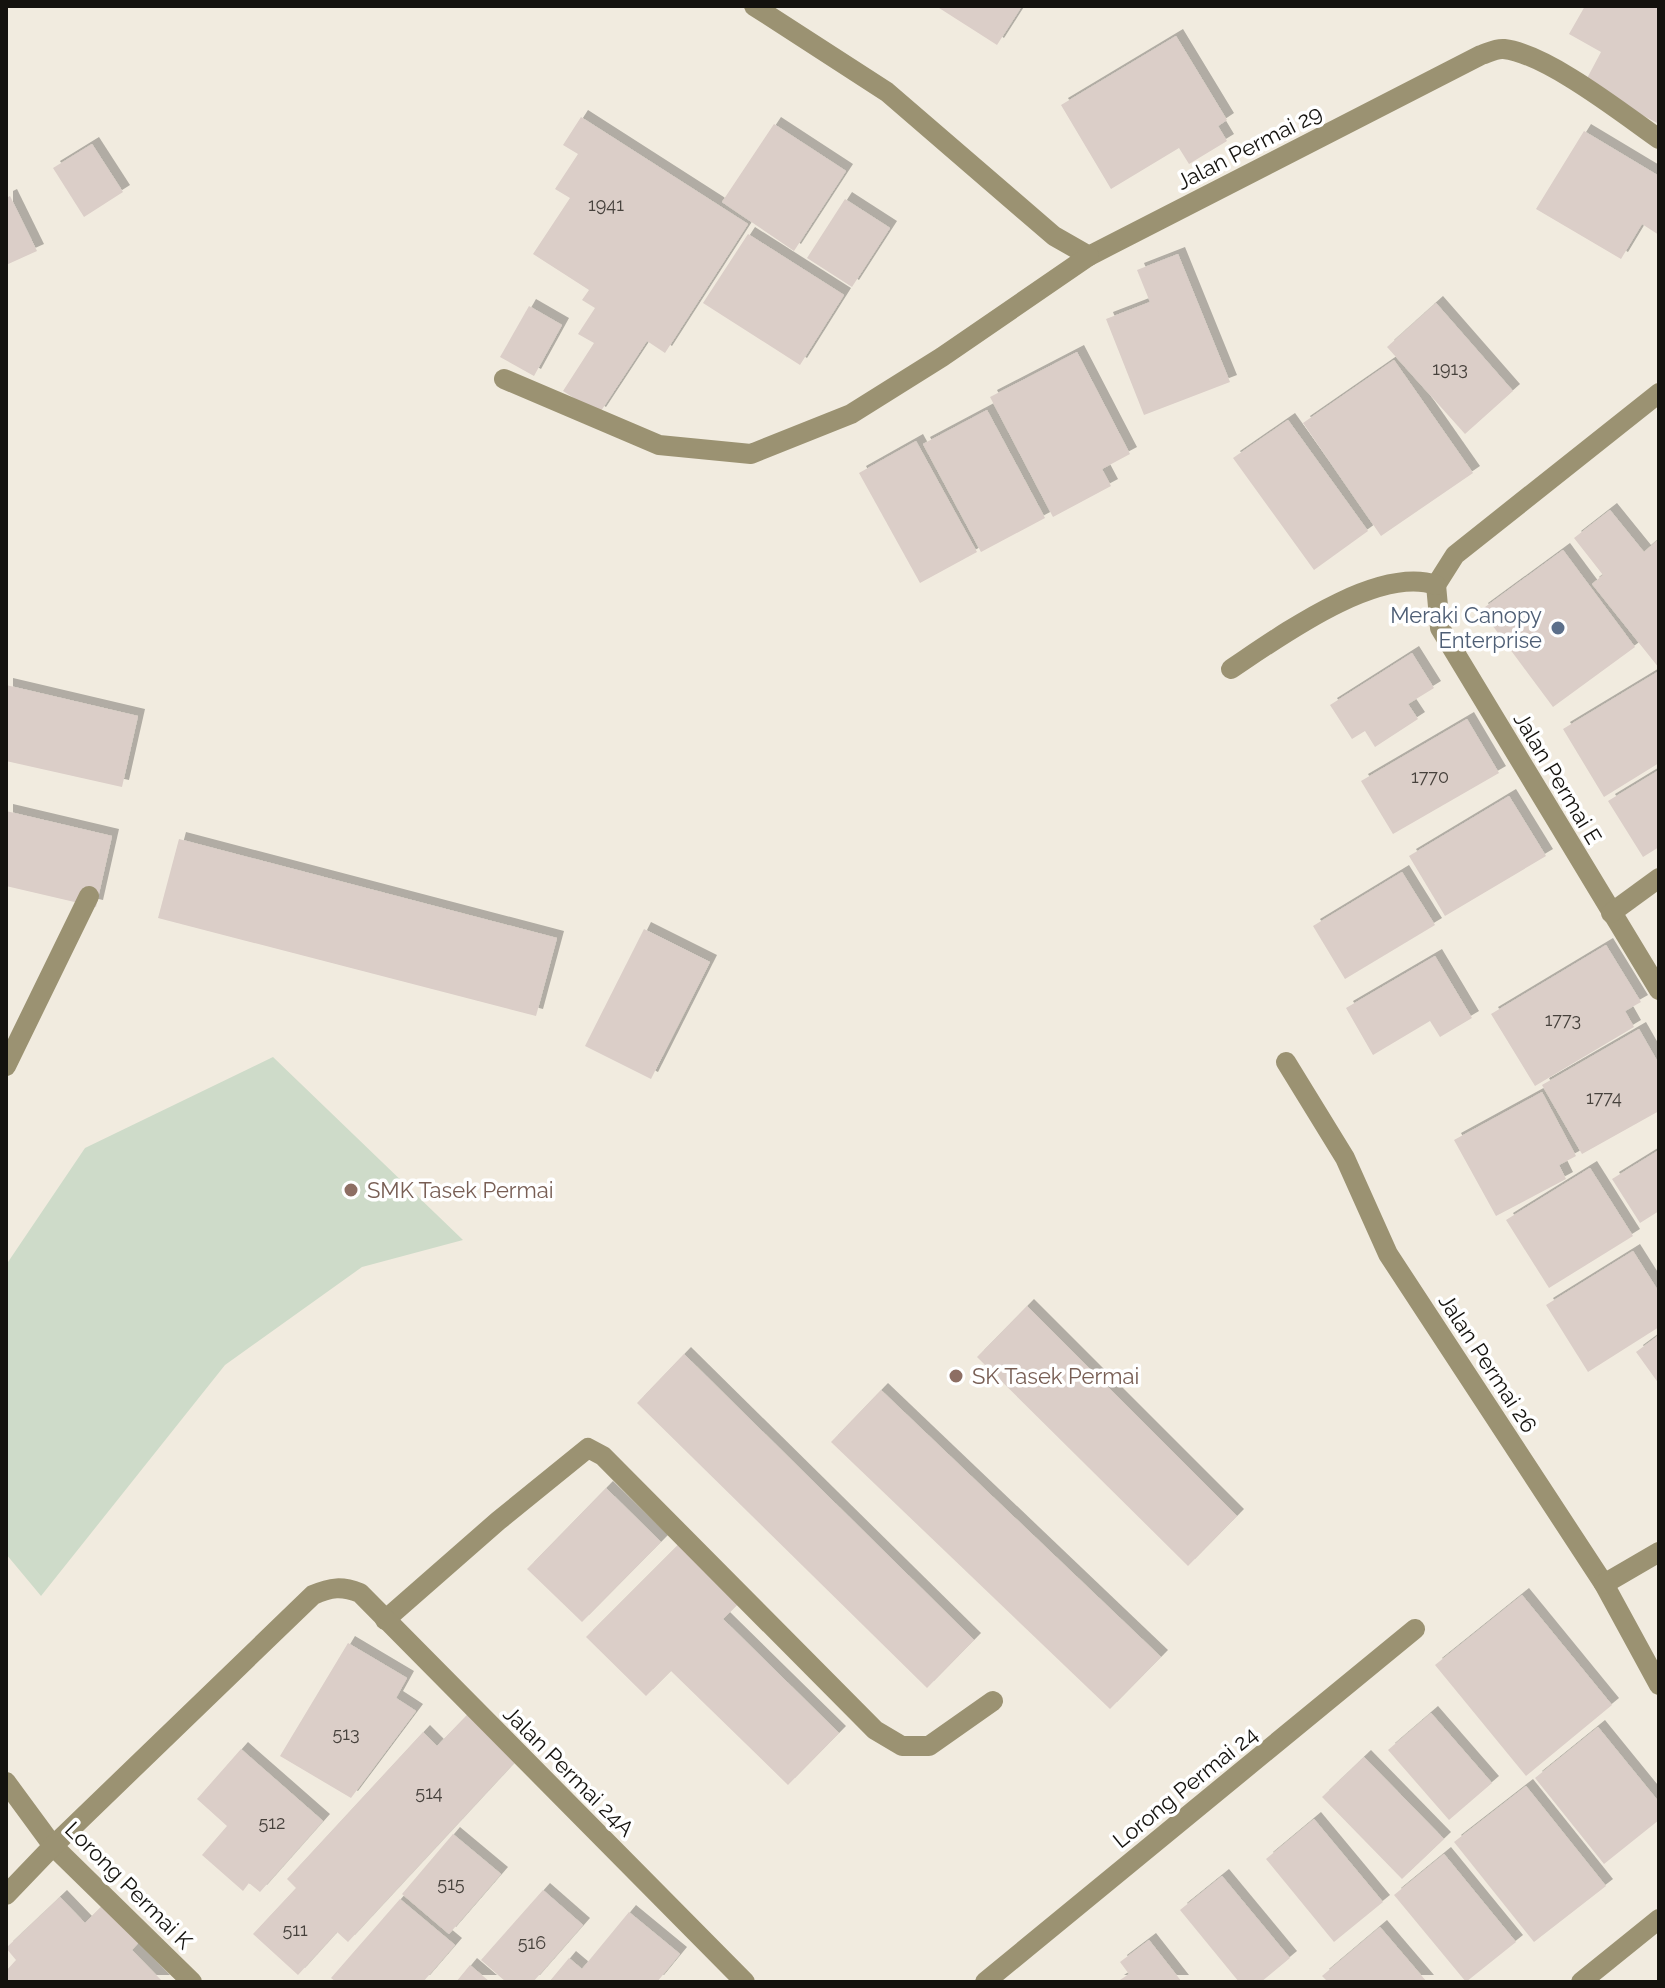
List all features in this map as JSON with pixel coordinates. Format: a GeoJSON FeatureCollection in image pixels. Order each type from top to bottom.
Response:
{"type":"FeatureCollection","features":[{"type":"Feature","properties":{"kind":"street"},"geometry":{"type":"LineString","coordinates":[[754,6],[887,92],[1054,236],[1089,256]]}},
{"type":"Feature","properties":{"kind":"street","name":"Jalan Permai 29"},"geometry":{"type":"LineString","coordinates":[[504,379],[659,445],[751,454],[851,414],[942,357],[1089,256],[1500,48],[1527,54],[1540,61],[1591,91],[1659,139]]}},
{"type":"Feature","properties":{"kind":"street"},"geometry":{"type":"LineString","coordinates":[[1231,669],[1312,615],[1356,596],[1410,579],[1436,585],[1455,555],[1659,393]]}},
{"type":"Feature","properties":{"kind":"street","name":"Jalan Permai E"},"geometry":{"type":"LineString","coordinates":[[1436,585],[1440,628],[1659,990]]}},
{"type":"Feature","properties":{"kind":"street"},"geometry":{"type":"LineString","coordinates":[[1611,913],[1659,878]]}},
{"type":"Feature","properties":{"kind":"street"},"geometry":{"type":"LineString","coordinates":[[6,1066],[89,896]]}},
{"type":"Feature","properties":{"kind":"street","name":"Jalan Permai 26"},"geometry":{"type":"LineString","coordinates":[[1286,1062],[1345,1158],[1388,1254],[1604,1584],[1659,1685]]}},
{"type":"Feature","properties":{"kind":"street"},"geometry":{"type":"LineString","coordinates":[[385,1620],[588,1448],[603,1456],[875,1730],[902,1746],[929,1746],[993,1701]]}},
{"type":"Feature","properties":{"kind":"street"},"geometry":{"type":"LineString","coordinates":[[1604,1584],[1659,1552]]}},
{"type":"Feature","properties":{"kind":"street","name":"Jalan Permai 24A"},"geometry":{"type":"LineString","coordinates":[[53,1846],[313,1595],[328,1588],[345,1587],[360,1593],[745,1982]]}},
{"type":"Feature","properties":{"kind":"street","name":"Lorong Permai 24"},"geometry":{"type":"LineString","coordinates":[[985,1982],[1415,1629]]}},
{"type":"Feature","properties":{"kind":"street","name":"Lorong Permai K"},"geometry":{"type":"LineString","coordinates":[[6,1782],[53,1846],[192,1982]]}},
{"type":"Feature","properties":{"kind":"street"},"geometry":{"type":"LineString","coordinates":[[6,1895],[53,1846]]}},
{"type":"Feature","properties":{"kind":"street"},"geometry":{"type":"LineString","coordinates":[[1581,1982],[1659,1919]]}},
{"type":"Feature","properties":{"kind":"green space"},"geometry":{"type":"Polygon","coordinates":[[[273,1057],[463,1240],[362,1267],[225,1365],[41,1596],[6,1554],[6,1265],[85,1148],[273,1057]]]}},
{"type":"Feature","properties":{"kind":"building"},"geometry":{"type":"Polygon","coordinates":[[[936,6],[1022,6],[997,45],[936,6]]]}},
{"type":"Feature","properties":{"kind":"building"},"geometry":{"type":"Polygon","coordinates":[[[1585,6],[1659,6],[1659,124],[1584,84],[1601,52],[1569,34],[1585,6]]]}},
{"type":"Feature","properties":{"kind":"building"},"geometry":{"type":"Polygon","coordinates":[[[1176,36],[1227,120],[1218,126],[1227,141],[1189,164],[1179,148],[1111,189],[1061,105],[1176,36]]]}},
{"type":"Feature","properties":{"kind":"building"},"geometry":{"type":"Polygon","coordinates":[[[581,117],[748,224],[665,353],[647,341],[599,414],[563,391],[594,343],[578,334],[595,308],[582,300],[589,290],[533,254],[570,198],[555,189],[578,154],[563,145],[581,117]]]}},
{"type":"Feature","properties":{"kind":"building"},"geometry":{"type":"Polygon","coordinates":[[[774,124],[846,171],[794,251],[722,202],[774,124]]]}},
{"type":"Feature","properties":{"kind":"building"},"geometry":{"type":"Polygon","coordinates":[[[1584,131],[1659,176],[1659,235],[1642,224],[1621,259],[1536,209],[1584,131]]]}},
{"type":"Feature","properties":{"kind":"building"},"geometry":{"type":"Polygon","coordinates":[[[92,144],[123,192],[84,217],[53,168],[92,144]]]}},
{"type":"Feature","properties":{"kind":"building"},"geometry":{"type":"Polygon","coordinates":[[[10,196],[37,251],[6,265],[6,198],[10,196]]]}},
{"type":"Feature","properties":{"kind":"building"},"geometry":{"type":"Polygon","coordinates":[[[845,199],[890,228],[852,287],[807,258],[845,199]]]}},
{"type":"Feature","properties":{"kind":"building"},"geometry":{"type":"Polygon","coordinates":[[[748,234],[844,295],[800,365],[703,303],[748,234]]]}},
{"type":"Feature","properties":{"kind":"building"},"geometry":{"type":"Polygon","coordinates":[[[1178,254],[1230,382],[1144,415],[1106,319],[1150,302],[1137,270],[1178,254]]]}},
{"type":"Feature","properties":{"kind":"building"},"geometry":{"type":"Polygon","coordinates":[[[1436,303],[1513,391],[1465,434],[1387,347],[1436,303]]]}},
{"type":"Feature","properties":{"kind":"building"},"geometry":{"type":"Polygon","coordinates":[[[529,306],[562,325],[534,376],[500,357],[529,306]]]}},
{"type":"Feature","properties":{"kind":"building"},"geometry":{"type":"Polygon","coordinates":[[[1077,352],[1130,454],[1102,469],[1111,486],[1053,517],[990,397],[1077,352]]]}},
{"type":"Feature","properties":{"kind":"building"},"geometry":{"type":"Polygon","coordinates":[[[1394,360],[1473,473],[1381,536],[1303,423],[1394,360]]]}},
{"type":"Feature","properties":{"kind":"building"},"geometry":{"type":"Polygon","coordinates":[[[987,410],[1045,518],[981,552],[923,444],[987,410]]]}},
{"type":"Feature","properties":{"kind":"building"},"geometry":{"type":"Polygon","coordinates":[[[1288,420],[1368,531],[1314,570],[1233,458],[1288,420]]]}},
{"type":"Feature","properties":{"kind":"building"},"geometry":{"type":"Polygon","coordinates":[[[916,441],[977,552],[920,583],[859,473],[916,441]]]}},
{"type":"Feature","properties":{"kind":"building"},"geometry":{"type":"Polygon","coordinates":[[[1610,510],[1644,552],[1659,539],[1659,668],[1592,584],[1603,575],[1574,538],[1610,510]]]}},
{"type":"Feature","properties":{"kind":"building","name":"Meraki Canopy Enterprise"},"geometry":{"type":"Polygon","coordinates":[[[1563,550],[1635,647],[1553,707],[1481,610],[1563,550]]]}},
{"type":"Feature","properties":{"kind":"building"},"geometry":{"type":"Polygon","coordinates":[[[1412,653],[1434,688],[1408,704],[1418,719],[1375,747],[1365,731],[1352,739],[1330,705],[1412,653]]]}},
{"type":"Feature","properties":{"kind":"building"},"geometry":{"type":"Polygon","coordinates":[[[1659,671],[1659,763],[1604,797],[1563,729],[1659,671]]]}},
{"type":"Feature","properties":{"kind":"building"},"geometry":{"type":"Polygon","coordinates":[[[6,685],[138,716],[122,787],[6,761],[6,685]]]}},
{"type":"Feature","properties":{"kind":"building"},"geometry":{"type":"Polygon","coordinates":[[[1467,719],[1499,773],[1393,834],[1361,781],[1467,719]]]}},
{"type":"Feature","properties":{"kind":"building"},"geometry":{"type":"Polygon","coordinates":[[[1659,770],[1659,847],[1643,857],[1608,801],[1659,770]]]}},
{"type":"Feature","properties":{"kind":"building"},"geometry":{"type":"Polygon","coordinates":[[[1509,796],[1546,856],[1445,916],[1409,856],[1509,796]]]}},
{"type":"Feature","properties":{"kind":"building"},"geometry":{"type":"Polygon","coordinates":[[[6,811],[112,836],[96,907],[6,886],[6,811]]]}},
{"type":"Feature","properties":{"kind":"building"},"geometry":{"type":"Polygon","coordinates":[[[179,839],[557,938],[536,1016],[158,918],[179,839]]]}},
{"type":"Feature","properties":{"kind":"building"},"geometry":{"type":"Polygon","coordinates":[[[1402,872],[1435,925],[1345,979],[1313,926],[1402,872]]]}},
{"type":"Feature","properties":{"kind":"building"},"geometry":{"type":"Polygon","coordinates":[[[644,929],[710,962],[651,1079],[585,1046],[644,929]]]}},
{"type":"Feature","properties":{"kind":"building"},"geometry":{"type":"Polygon","coordinates":[[[1606,945],[1641,1002],[1625,1011],[1634,1027],[1535,1086],[1491,1014],[1606,945]]]}},
{"type":"Feature","properties":{"kind":"building"},"geometry":{"type":"Polygon","coordinates":[[[1435,956],[1472,1018],[1440,1037],[1430,1021],[1373,1055],[1346,1008],[1435,956]]]}},
{"type":"Feature","properties":{"kind":"building"},"geometry":{"type":"Polygon","coordinates":[[[1639,1029],[1659,1064],[1659,1111],[1582,1154],[1542,1085],[1639,1029]]]}},
{"type":"Feature","properties":{"kind":"building"},"geometry":{"type":"Polygon","coordinates":[[[1542,1092],[1576,1156],[1559,1165],[1566,1179],[1496,1216],[1454,1140],[1542,1092]]]}},
{"type":"Feature","properties":{"kind":"building"},"geometry":{"type":"Polygon","coordinates":[[[1659,1150],[1659,1211],[1640,1223],[1612,1179],[1659,1150]]]}},
{"type":"Feature","properties":{"kind":"building"},"geometry":{"type":"Polygon","coordinates":[[[1590,1168],[1633,1236],[1549,1288],[1506,1220],[1590,1168]]]}},
{"type":"Feature","properties":{"kind":"building"},"geometry":{"type":"Polygon","coordinates":[[[1633,1251],[1659,1292],[1659,1327],[1588,1372],[1546,1305],[1633,1251]]]}},
{"type":"Feature","properties":{"kind":"building"},"geometry":{"type":"Polygon","coordinates":[[[1027,1306],[1237,1516],[1188,1566],[977,1357],[1027,1306]]]}},
{"type":"Feature","properties":{"kind":"building"},"geometry":{"type":"Polygon","coordinates":[[[1659,1335],[1659,1384],[1636,1352],[1659,1335]]]}},
{"type":"Feature","properties":{"kind":"building"},"geometry":{"type":"Polygon","coordinates":[[[684,1354],[974,1640],[927,1688],[637,1403],[684,1354]]]}},
{"type":"Feature","properties":{"kind":"building"},"geometry":{"type":"Polygon","coordinates":[[[881,1390],[1161,1657],[1110,1709],[831,1442],[881,1390]]]}},
{"type":"Feature","properties":{"kind":"building"},"geometry":{"type":"Polygon","coordinates":[[[606,1488],[661,1542],[582,1622],[527,1569],[606,1488]]]}},
{"type":"Feature","properties":{"kind":"building"},"geometry":{"type":"Polygon","coordinates":[[[683,1540],[743,1599],[723,1619],[839,1733],[788,1785],[671,1671],[646,1696],[586,1637],[683,1540]]]}},
{"type":"Feature","properties":{"kind":"building"},"geometry":{"type":"Polygon","coordinates":[[[1522,1595],[1612,1705],[1526,1776],[1435,1665],[1522,1595]]]}},
{"type":"Feature","properties":{"kind":"building"},"geometry":{"type":"Polygon","coordinates":[[[348,1643],[407,1678],[396,1698],[416,1711],[351,1798],[280,1756],[348,1643]]]}},
{"type":"Feature","properties":{"kind":"building"},"geometry":{"type":"Polygon","coordinates":[[[1431,1713],[1492,1783],[1449,1820],[1388,1750],[1431,1713]]]}},
{"type":"Feature","properties":{"kind":"building"},"geometry":{"type":"Polygon","coordinates":[[[467,1715],[516,1761],[348,1942],[337,1932],[298,1975],[253,1934],[296,1888],[287,1879],[423,1732],[437,1746],[467,1715]]]}},
{"type":"Feature","properties":{"kind":"building"},"geometry":{"type":"Polygon","coordinates":[[[1598,1727],[1659,1802],[1659,1820],[1604,1864],[1535,1778],[1598,1727]]]}},
{"type":"Feature","properties":{"kind":"building"},"geometry":{"type":"Polygon","coordinates":[[[241,1749],[323,1821],[260,1892],[249,1883],[243,1891],[202,1855],[227,1826],[197,1799],[241,1749]]]}},
{"type":"Feature","properties":{"kind":"building"},"geometry":{"type":"Polygon","coordinates":[[[1364,1757],[1444,1839],[1402,1879],[1322,1797],[1364,1757]]]}},
{"type":"Feature","properties":{"kind":"building"},"geometry":{"type":"Polygon","coordinates":[[[1526,1786],[1606,1886],[1534,1942],[1454,1842],[1526,1786]]]}},
{"type":"Feature","properties":{"kind":"building"},"geometry":{"type":"Polygon","coordinates":[[[1314,1819],[1383,1902],[1334,1942],[1266,1859],[1314,1819]]]}},
{"type":"Feature","properties":{"kind":"building"},"geometry":{"type":"Polygon","coordinates":[[[453,1834],[501,1874],[449,1934],[402,1894],[453,1834]]]}},
{"type":"Feature","properties":{"kind":"building"},"geometry":{"type":"Polygon","coordinates":[[[1444,1854],[1516,1942],[1466,1982],[1394,1895],[1444,1854]]]}},
{"type":"Feature","properties":{"kind":"building"},"geometry":{"type":"Polygon","coordinates":[[[1222,1876],[1290,1958],[1261,1982],[1239,1982],[1180,1910],[1222,1876]]]}},
{"type":"Feature","properties":{"kind":"building"},"geometry":{"type":"Polygon","coordinates":[[[543,1890],[583,1925],[533,1982],[506,1982],[481,1960],[543,1890]]]}},
{"type":"Feature","properties":{"kind":"building"},"geometry":{"type":"Polygon","coordinates":[[[60,1897],[85,1923],[102,1906],[139,1942],[132,1950],[163,1982],[6,1982],[6,1971],[16,1960],[6,1948],[60,1897]]]}},
{"type":"Feature","properties":{"kind":"building"},"geometry":{"type":"Polygon","coordinates":[[[400,1899],[455,1945],[423,1982],[336,1982],[331,1978],[400,1899]]]}},
{"type":"Feature","properties":{"kind":"building"},"geometry":{"type":"Polygon","coordinates":[[[629,1912],[680,1954],[657,1982],[549,1982],[569,1958],[582,1969],[629,1912]]]}},
{"type":"Feature","properties":{"kind":"building"},"geometry":{"type":"Polygon","coordinates":[[[1380,1927],[1427,1982],[1328,1982],[1322,1976],[1380,1927]]]}},
{"type":"Feature","properties":{"kind":"building"},"geometry":{"type":"Polygon","coordinates":[[[1149,1940],[1182,1982],[1117,1982],[1129,1974],[1120,1962],[1149,1940]]]}},
{"type":"Feature","properties":{"kind":"building"},"geometry":{"type":"Polygon","coordinates":[[[470,1965],[490,1982],[456,1982],[470,1965]]]}},
{"type":"Feature","properties":{"kind":"place","name":"Meraki Canopy Enterprise"},"geometry":{"type":"Point","coordinates":[1558,628]}},
{"type":"Feature","properties":{"kind":"place","name":"SMK Tasek Permai"},"geometry":{"type":"Point","coordinates":[351,1190]}},
{"type":"Feature","properties":{"kind":"place","name":"SK Tasek Permai"},"geometry":{"type":"Point","coordinates":[956,1376]}}]}
